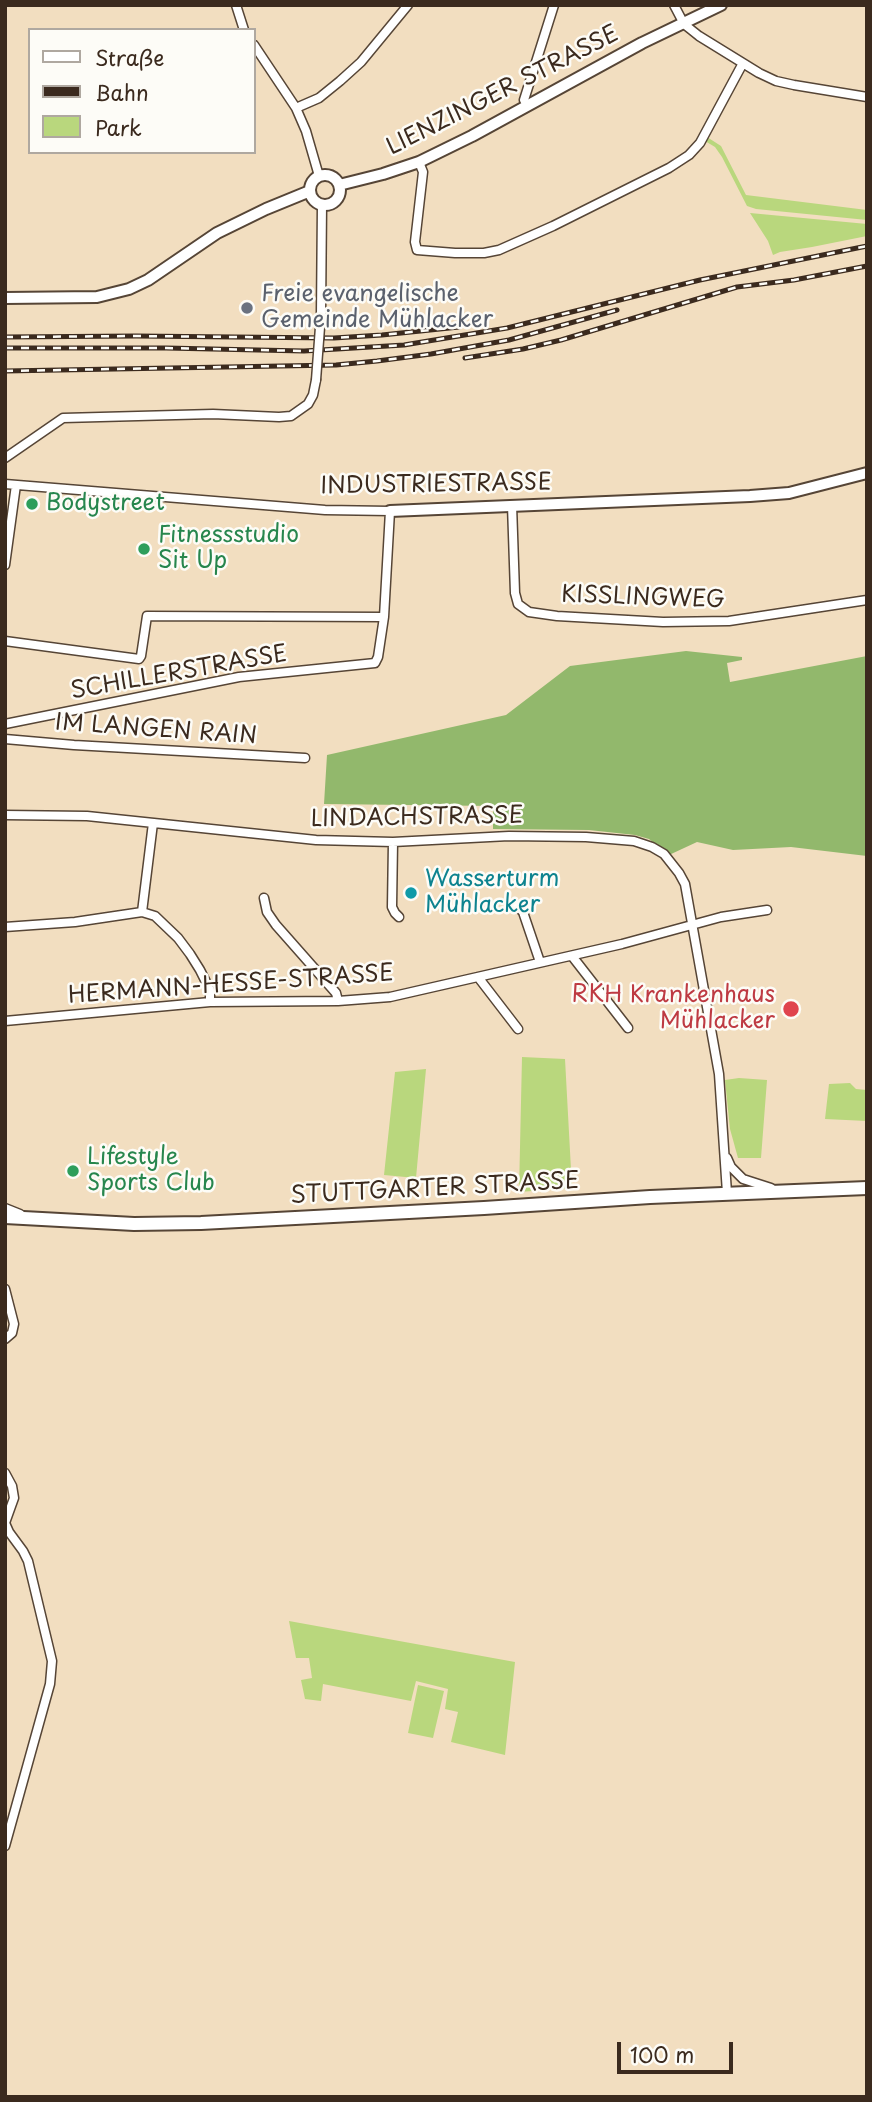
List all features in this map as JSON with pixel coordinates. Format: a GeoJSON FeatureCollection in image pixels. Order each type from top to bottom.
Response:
{"type":"FeatureCollection","features":[{"type":"Feature","properties":{"kind":"main road","name":"STUTTGARTER STRASSE"},"geometry":{"type":"LineString","coordinates":[[5,1217],[134,1224],[221,1222],[867,1188]]}},
{"type":"Feature","properties":{"kind":"street"},"geometry":{"type":"LineString","coordinates":[[236,5],[243,28]]}},
{"type":"Feature","properties":{"kind":"street"},"geometry":{"type":"LineString","coordinates":[[296,108],[318,98],[361,62],[408,5]]}},
{"type":"Feature","properties":{"kind":"street"},"geometry":{"type":"LineString","coordinates":[[527,105],[524,100],[554,5]]}},
{"type":"Feature","properties":{"kind":"street"},"geometry":{"type":"LineString","coordinates":[[674,5],[684,24],[776,81],[867,97]]}},
{"type":"Feature","properties":{"kind":"street","name":"LIENZINGER STRASSE"},"geometry":{"type":"LineString","coordinates":[[339,185],[419,162],[642,43],[721,5]]}},
{"type":"Feature","properties":{"kind":"street"},"geometry":{"type":"LineString","coordinates":[[256,48],[296,108],[306,131],[319,176]]}},
{"type":"Feature","properties":{"kind":"street"},"geometry":{"type":"LineString","coordinates":[[419,162],[423,172],[415,243],[417,250],[484,253],[499,250],[669,169],[688,155],[700,143],[743,63]]}},
{"type":"Feature","properties":{"kind":"street"},"geometry":{"type":"LineString","coordinates":[[319,176],[333,177],[339,185],[339,195],[327,204],[314,200],[310,191],[312,181],[319,176]]}},
{"type":"Feature","properties":{"kind":"street"},"geometry":{"type":"LineString","coordinates":[[5,298],[97,297],[129,289],[148,280],[217,233],[310,191]]}},
{"type":"Feature","properties":{"kind":"street"},"geometry":{"type":"LineString","coordinates":[[5,458],[63,418],[213,414],[279,417],[291,415],[308,404],[316,380],[321,314],[322,204]]}},
{"type":"Feature","properties":{"kind":"street","name":"INDUSTRIESTRASSE"},"geometry":{"type":"LineString","coordinates":[[5,484],[312,509],[390,511],[750,496],[789,492],[867,473]]}},
{"type":"Feature","properties":{"kind":"street"},"geometry":{"type":"LineString","coordinates":[[5,565],[16,485]]}},
{"type":"Feature","properties":{"kind":"street","name":"KISSLINGWEG"},"geometry":{"type":"LineString","coordinates":[[512,506],[515,593],[518,604],[528,612],[663,622],[729,621],[867,600]]}},
{"type":"Feature","properties":{"kind":"street","name":"SCHILLERSTRASSE"},"geometry":{"type":"LineString","coordinates":[[5,724],[239,677],[374,663],[377,661],[384,617],[390,511]]}},
{"type":"Feature","properties":{"kind":"street"},"geometry":{"type":"LineString","coordinates":[[5,640],[139,659],[147,617],[384,617]]}},
{"type":"Feature","properties":{"kind":"street","name":"IM LANGEN RAIN"},"geometry":{"type":"LineString","coordinates":[[5,739],[305,758]]}},
{"type":"Feature","properties":{"kind":"street","name":"LINDACHSTRASSE"},"geometry":{"type":"LineString","coordinates":[[5,815],[87,816],[316,840],[393,842],[509,836],[634,841],[664,854],[679,873],[685,884],[693,926]]}},
{"type":"Feature","properties":{"kind":"street"},"geometry":{"type":"LineString","coordinates":[[142,912],[153,823]]}},
{"type":"Feature","properties":{"kind":"street"},"geometry":{"type":"LineString","coordinates":[[393,842],[392,907],[399,917]]}},
{"type":"Feature","properties":{"kind":"street"},"geometry":{"type":"LineString","coordinates":[[264,898],[267,912],[276,925],[336,993],[338,1001]]}},
{"type":"Feature","properties":{"kind":"street"},"geometry":{"type":"LineString","coordinates":[[688,898],[700,917],[721,918]]}},
{"type":"Feature","properties":{"kind":"street"},"geometry":{"type":"LineString","coordinates":[[660,934],[684,920],[688,898]]}},
{"type":"Feature","properties":{"kind":"street"},"geometry":{"type":"LineString","coordinates":[[517,906],[523,912],[540,962]]}},
{"type":"Feature","properties":{"kind":"street","name":"HERMANN-HESSE-STRASSE"},"geometry":{"type":"LineString","coordinates":[[5,1021],[210,1002],[338,1001],[390,997],[572,956],[721,918],[767,910]]}},
{"type":"Feature","properties":{"kind":"street"},"geometry":{"type":"LineString","coordinates":[[5,927],[75,922],[142,912],[155,916],[178,938],[201,970],[210,990],[210,1002]]}},
{"type":"Feature","properties":{"kind":"street"},"geometry":{"type":"LineString","coordinates":[[697,948],[703,929],[721,918]]}},
{"type":"Feature","properties":{"kind":"street"},"geometry":{"type":"LineString","coordinates":[[693,926],[719,1074],[727,1194]]}},
{"type":"Feature","properties":{"kind":"street","name":"HERMANN-HESSE-STRASSE"},"geometry":{"type":"LineString","coordinates":[[660,934],[685,936],[694,942],[697,948]]}},
{"type":"Feature","properties":{"kind":"street"},"geometry":{"type":"LineString","coordinates":[[572,956],[628,1028]]}},
{"type":"Feature","properties":{"kind":"street"},"geometry":{"type":"LineString","coordinates":[[478,976],[518,1029]]}},
{"type":"Feature","properties":{"kind":"street"},"geometry":{"type":"LineString","coordinates":[[724,1152],[731,1167],[743,1179],[766,1188],[794,1191]]}},
{"type":"Feature","properties":{"kind":"street"},"geometry":{"type":"LineString","coordinates":[[5,1208],[40,1219]]}},
{"type":"Feature","properties":{"kind":"street"},"geometry":{"type":"LineString","coordinates":[[5,1289],[14,1324],[12,1333],[5,1339]]}},
{"type":"Feature","properties":{"kind":"street"},"geometry":{"type":"LineString","coordinates":[[5,1474],[12,1486],[14,1498],[5,1524],[25,1555],[52,1661],[50,1684],[5,1846]]}},
{"type":"Feature","properties":{"kind":"green space"},"geometry":{"type":"Polygon","coordinates":[[[707,137],[721,146],[746,195],[867,210],[867,220],[747,206],[722,157],[715,147],[705,141],[707,137]]]}},
{"type":"Feature","properties":{"kind":"green space"},"geometry":{"type":"Polygon","coordinates":[[[750,213],[867,224],[867,236],[773,255],[768,241],[750,213]]]}},
{"type":"Feature","properties":{"kind":"green space"},"geometry":{"type":"Polygon","coordinates":[[[686,651],[742,657],[742,660],[727,663],[730,682],[867,656],[867,856],[791,847],[733,850],[697,842],[669,855],[649,839],[635,835],[589,830],[493,829],[493,806],[324,804],[327,755],[506,715],[570,666],[686,651]]]}},
{"type":"Feature","properties":{"kind":"green space"},"geometry":{"type":"Polygon","coordinates":[[[522,1057],[565,1059],[572,1188],[519,1192],[522,1057]]]}},
{"type":"Feature","properties":{"kind":"green space"},"geometry":{"type":"Polygon","coordinates":[[[426,1069],[416,1178],[384,1175],[395,1072],[426,1069]]]}},
{"type":"Feature","properties":{"kind":"green space"},"geometry":{"type":"Polygon","coordinates":[[[725,1080],[767,1080],[761,1158],[738,1158],[730,1129],[725,1080]]]}},
{"type":"Feature","properties":{"kind":"green space"},"geometry":{"type":"Polygon","coordinates":[[[850,1083],[856,1089],[867,1090],[867,1121],[825,1119],[829,1084],[850,1083]]]}},
{"type":"Feature","properties":{"kind":"green space"},"geometry":{"type":"Polygon","coordinates":[[[289,1621],[515,1662],[505,1755],[451,1742],[458,1712],[445,1709],[448,1689],[416,1681],[411,1701],[323,1684],[321,1701],[305,1699],[301,1680],[312,1678],[309,1658],[296,1658],[289,1621]]]}},
{"type":"Feature","properties":{"kind":"green space"},"geometry":{"type":"Polygon","coordinates":[[[418,1685],[444,1691],[433,1738],[408,1733],[418,1685]]]}},
{"type":"Feature","properties":{"kind":"railway"},"geometry":{"type":"LineString","coordinates":[[5,348],[304,351],[404,345],[507,328],[700,280],[867,246]]}},
{"type":"Feature","properties":{"kind":"railway"},"geometry":{"type":"LineString","coordinates":[[465,358],[561,340],[737,287],[794,280],[867,266]]}},
{"type":"Feature","properties":{"kind":"railway"},"geometry":{"type":"LineString","coordinates":[[5,371],[336,365],[377,361],[509,340],[617,310]]}},
{"type":"Feature","properties":{"kind":"railway"},"geometry":{"type":"LineString","coordinates":[[5,337],[334,338],[459,327]]}},
{"type":"Feature","properties":{"kind":"place","name":"Freie evangelische Gemeinde Mühlacker"},"geometry":{"type":"Point","coordinates":[247,308]}},
{"type":"Feature","properties":{"kind":"place","name":"Bodystreet"},"geometry":{"type":"Point","coordinates":[32,504]}},
{"type":"Feature","properties":{"kind":"place","name":"Fitnessstudio Sit Up"},"geometry":{"type":"Point","coordinates":[144,549]}},
{"type":"Feature","properties":{"kind":"place","name":"Wasserturm Mühlacker"},"geometry":{"type":"Point","coordinates":[411,893]}},
{"type":"Feature","properties":{"kind":"place","name":"RKH Krankenhaus Mühlacker"},"geometry":{"type":"Point","coordinates":[791,1009]}},
{"type":"Feature","properties":{"kind":"place","name":"Lifestyle Sports Club"},"geometry":{"type":"Point","coordinates":[73,1171]}}]}
